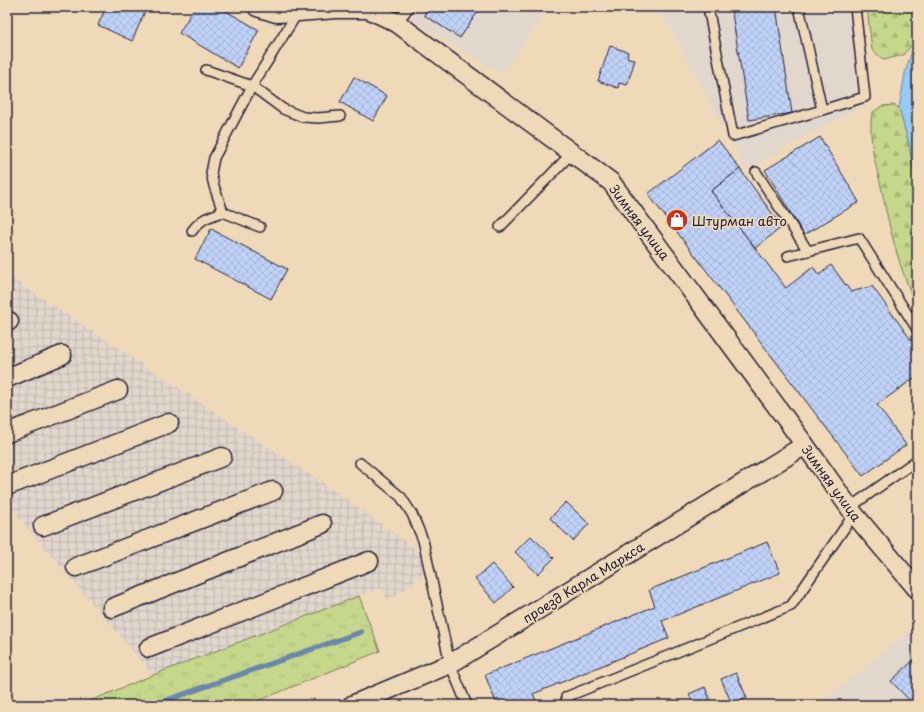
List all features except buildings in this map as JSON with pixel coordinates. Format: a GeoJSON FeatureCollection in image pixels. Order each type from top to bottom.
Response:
{"type":"FeatureCollection","features":[{"type":"Feature","properties":{"kind":"street","name":"Зимняя улица"},"geometry":{"type":"LineString","coordinates":[[257,7],[276,13],[336,8],[368,10],[397,23],[611,182],[806,445],[852,511],[917,589]]}},
{"type":"Feature","properties":{"kind":"street"},"geometry":{"type":"LineString","coordinates":[[7,378],[62,355]]}},
{"type":"Feature","properties":{"kind":"street"},"geometry":{"type":"LineString","coordinates":[[7,433],[118,390]]}},
{"type":"Feature","properties":{"kind":"street"},"geometry":{"type":"LineString","coordinates":[[7,486],[170,423]]}},
{"type":"Feature","properties":{"kind":"street","name":"проезд Карла Маркса"},"geometry":{"type":"LineString","coordinates":[[352,705],[450,664],[806,445]]}},
{"type":"Feature","properties":{"kind":"street"},"geometry":{"type":"LineString","coordinates":[[43,526],[222,457]]}},
{"type":"Feature","properties":{"kind":"street"},"geometry":{"type":"LineString","coordinates":[[76,567],[273,491]]}},
{"type":"Feature","properties":{"kind":"street"},"geometry":{"type":"LineString","coordinates":[[112,608],[322,524]]}},
{"type":"Feature","properties":{"kind":"street"},"geometry":{"type":"LineString","coordinates":[[149,648],[369,561]]}},
{"type":"Feature","properties":{"kind":"lane"},"geometry":{"type":"LineString","coordinates":[[397,23],[409,7]]}},
{"type":"Feature","properties":{"kind":"lane"},"geometry":{"type":"LineString","coordinates":[[708,7],[733,136],[865,97],[855,7]]}},
{"type":"Feature","properties":{"kind":"lane"},"geometry":{"type":"LineString","coordinates":[[799,7],[822,110]]}},
{"type":"Feature","properties":{"kind":"lane"},"geometry":{"type":"LineString","coordinates":[[223,212],[211,173],[214,158],[252,86],[298,12]]}},
{"type":"Feature","properties":{"kind":"lane"},"geometry":{"type":"LineString","coordinates":[[206,70],[252,86],[282,109],[303,117],[318,118],[340,116]]}},
{"type":"Feature","properties":{"kind":"lane"},"geometry":{"type":"LineString","coordinates":[[500,227],[572,153]]}},
{"type":"Feature","properties":{"kind":"lane"},"geometry":{"type":"LineString","coordinates":[[756,172],[808,251]]}},
{"type":"Feature","properties":{"kind":"lane"},"geometry":{"type":"LineString","coordinates":[[192,231],[206,217],[223,212],[260,227]]}},
{"type":"Feature","properties":{"kind":"lane"},"geometry":{"type":"LineString","coordinates":[[788,256],[859,238],[917,328]]}},
{"type":"Feature","properties":{"kind":"lane"},"geometry":{"type":"LineString","coordinates":[[570,705],[566,697],[790,606],[852,511],[917,460]]}},
{"type":"Feature","properties":{"kind":"lane"},"geometry":{"type":"LineString","coordinates":[[360,463],[401,497],[412,514],[423,540],[450,664],[467,705]]}},
{"type":"Feature","properties":{"kind":"shaded area"},"geometry":{"type":"Polygon","coordinates":[[[390,7],[550,7],[502,74],[390,7]]]}},
{"type":"Feature","properties":{"kind":"shaded area"},"geometry":{"type":"Polygon","coordinates":[[[634,7],[858,7],[868,103],[746,170],[665,19],[634,7]]]}},
{"type":"Feature","properties":{"kind":"shaded area"},"geometry":{"type":"Polygon","coordinates":[[[7,275],[344,497],[412,546],[431,567],[398,595],[387,600],[381,588],[153,675],[7,504],[7,275]]]}},
{"type":"Feature","properties":{"kind":"shaded area"},"geometry":{"type":"Polygon","coordinates":[[[914,627],[917,630],[917,705],[818,705],[914,627]]]}},
{"type":"Feature","properties":{"kind":"green space"},"geometry":{"type":"Polygon","coordinates":[[[867,7],[914,7],[915,41],[903,55],[884,60],[872,50],[867,7]]]}},
{"type":"Feature","properties":{"kind":"green space"},"geometry":{"type":"Polygon","coordinates":[[[894,105],[899,108],[909,144],[917,192],[917,307],[895,248],[874,159],[871,132],[872,113],[882,106],[894,105]]]}},
{"type":"Feature","properties":{"kind":"green space"},"geometry":{"type":"Polygon","coordinates":[[[359,596],[380,651],[248,705],[80,705],[153,675],[359,596]]]}},
{"type":"Feature","properties":{"kind":"water"},"geometry":{"type":"Polygon","coordinates":[[[914,7],[917,7],[917,192],[909,144],[899,108],[905,73],[915,41],[914,7]]]}},
{"type":"Feature","properties":{"kind":"waterway"},"geometry":{"type":"LineString","coordinates":[[153,705],[361,632]]}},
{"type":"Feature","properties":{"kind":"waterway"},"geometry":{"type":"LineString","coordinates":[[7,696],[15,705]]}},
{"type":"Feature","properties":{"kind":"place","name":"Штурман авто"},"geometry":{"type":"Point","coordinates":[677,220]}}]}
